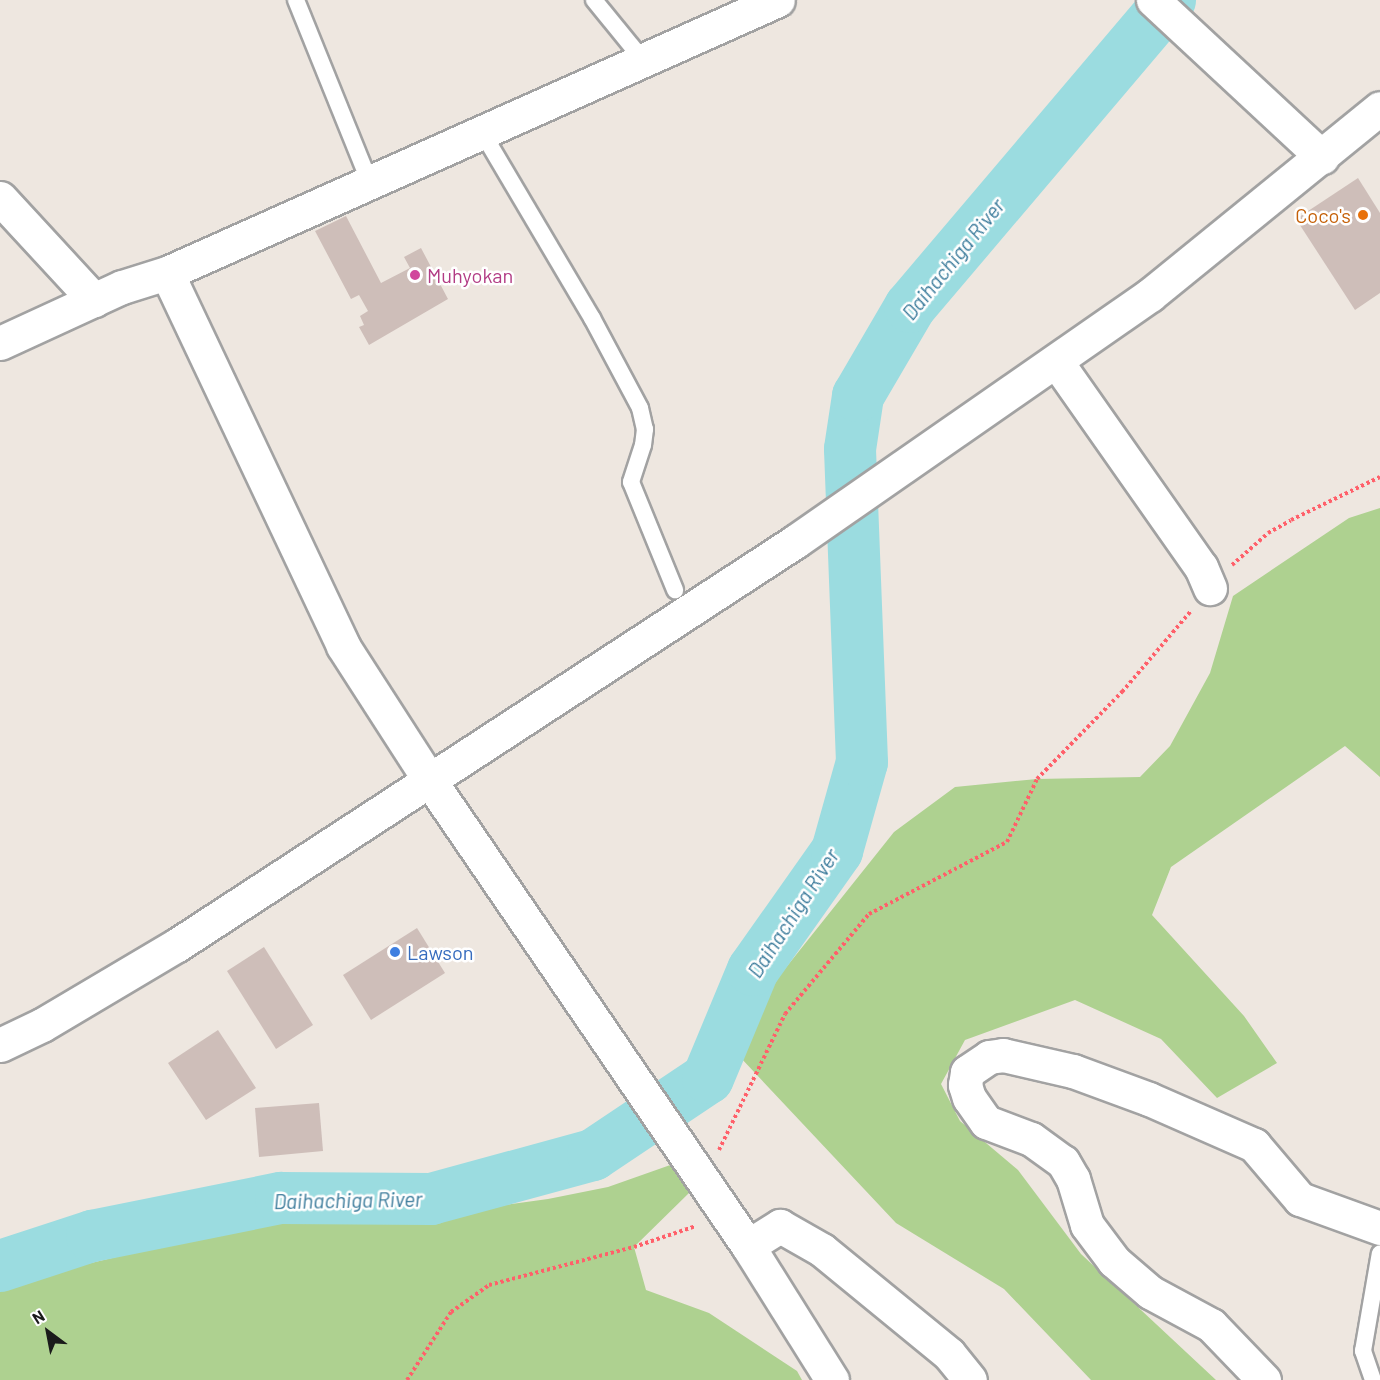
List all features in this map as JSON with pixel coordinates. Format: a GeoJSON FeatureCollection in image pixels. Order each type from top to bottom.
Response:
{"type":"FeatureCollection","features":[{"type":"Feature","properties":{"kind":"street"},"geometry":{"type":"LineString","coordinates":[[0,343],[94,300],[167,273],[778,0]]}},
{"type":"Feature","properties":{"kind":"street"},"geometry":{"type":"LineString","coordinates":[[1153,0],[1322,157]]}},
{"type":"Feature","properties":{"kind":"street"},"geometry":{"type":"LineString","coordinates":[[0,1045],[42,1025],[177,945],[428,778],[796,541],[1150,295],[1380,108]]}},
{"type":"Feature","properties":{"kind":"street"},"geometry":{"type":"LineString","coordinates":[[0,198],[94,300]]}},
{"type":"Feature","properties":{"kind":"street"},"geometry":{"type":"LineString","coordinates":[[167,273],[343,646],[428,778],[748,1246],[832,1380]]}},
{"type":"Feature","properties":{"kind":"street"},"geometry":{"type":"LineString","coordinates":[[1056,361],[1201,567],[1210,588]]}},
{"type":"Feature","properties":{"kind":"street"},"geometry":{"type":"LineString","coordinates":[[1264,1380],[1211,1325],[1150,1292],[1114,1262],[1087,1225],[1073,1179],[1063,1162],[1030,1139],[986,1122],[969,1098],[964,1085],[967,1072],[988,1057],[1004,1055],[1073,1071],[1149,1099],[1254,1144],[1300,1199],[1380,1228]]}},
{"type":"Feature","properties":{"kind":"street"},"geometry":{"type":"LineString","coordinates":[[748,1246],[780,1226],[822,1250],[949,1354],[970,1380]]}},
{"type":"Feature","properties":{"kind":"lane"},"geometry":{"type":"LineString","coordinates":[[296,0],[370,183]]}},
{"type":"Feature","properties":{"kind":"lane"},"geometry":{"type":"LineString","coordinates":[[594,0],[643,60]]}},
{"type":"Feature","properties":{"kind":"lane"},"geometry":{"type":"LineString","coordinates":[[482,132],[592,318],[640,408],[645,429],[643,445],[631,482],[675,590]]}},
{"type":"Feature","properties":{"kind":"lane"},"geometry":{"type":"LineString","coordinates":[[1373,1380],[1363,1351],[1380,1253]]}},
{"type":"Feature","properties":{"kind":"path"},"geometry":{"type":"LineString","coordinates":[[407,1380],[451,1312],[489,1285],[692,1230],[705,1182],[785,1014],[869,914],[1007,842],[1037,779],[1122,692],[1210,588],[1268,533],[1380,477]]}},
{"type":"Feature","properties":{"kind":"green space"},"geometry":{"type":"Polygon","coordinates":[[[1380,508],[1380,777],[1345,746],[1171,867],[1152,915],[1244,1016],[1277,1063],[1217,1098],[1161,1039],[1075,1000],[965,1040],[941,1084],[960,1121],[1018,1170],[1081,1254],[1216,1380],[1091,1380],[1004,1289],[896,1223],[740,1057],[776,980],[894,832],[955,787],[1037,779],[1140,777],[1170,746],[1210,673],[1233,596],[1349,518],[1380,508]]]}},
{"type":"Feature","properties":{"kind":"green space"},"geometry":{"type":"Polygon","coordinates":[[[676,1163],[689,1193],[634,1247],[646,1290],[709,1313],[797,1371],[802,1380],[0,1380],[0,1286],[7,1283],[288,1216],[430,1215],[548,1199],[608,1187],[676,1163]]]}},
{"type":"Feature","properties":{"kind":"building"},"geometry":{"type":"Polygon","coordinates":[[[1358,178],[1380,213],[1380,293],[1355,310],[1296,219],[1358,178]]]}},
{"type":"Feature","properties":{"kind":"building","name":"Muhyokan"},"geometry":{"type":"Polygon","coordinates":[[[346,216],[381,283],[410,268],[404,257],[421,248],[448,299],[369,345],[359,327],[364,325],[360,316],[368,311],[359,295],[351,299],[315,231],[346,216]]]}},
{"type":"Feature","properties":{"kind":"building"},"geometry":{"type":"Polygon","coordinates":[[[417,928],[445,973],[371,1020],[343,975],[417,928]]]}},
{"type":"Feature","properties":{"kind":"building"},"geometry":{"type":"Polygon","coordinates":[[[264,947],[313,1025],[276,1049],[227,971],[264,947]]]}},
{"type":"Feature","properties":{"kind":"building"},"geometry":{"type":"Polygon","coordinates":[[[218,1030],[256,1088],[206,1120],[168,1063],[218,1030]]]}},
{"type":"Feature","properties":{"kind":"building"},"geometry":{"type":"Polygon","coordinates":[[[319,1103],[323,1151],[259,1157],[255,1108],[319,1103]]]}},
{"type":"Feature","properties":{"kind":"waterway","name":"Daihachiga River"},"geometry":{"type":"LineString","coordinates":[[0,1266],[92,1236],[281,1198],[431,1199],[593,1155],[708,1078],[753,970],[837,851],[862,762],[850,449],[858,396],[910,307],[1170,0]]}},
{"type":"Feature","properties":{"kind":"place","name":"Coco's"},"geometry":{"type":"Point","coordinates":[1363,215]}},
{"type":"Feature","properties":{"kind":"place","name":"Muhyokan"},"geometry":{"type":"Point","coordinates":[415,275]}},
{"type":"Feature","properties":{"kind":"place","name":"Lawson"},"geometry":{"type":"Point","coordinates":[395,952]}}]}
